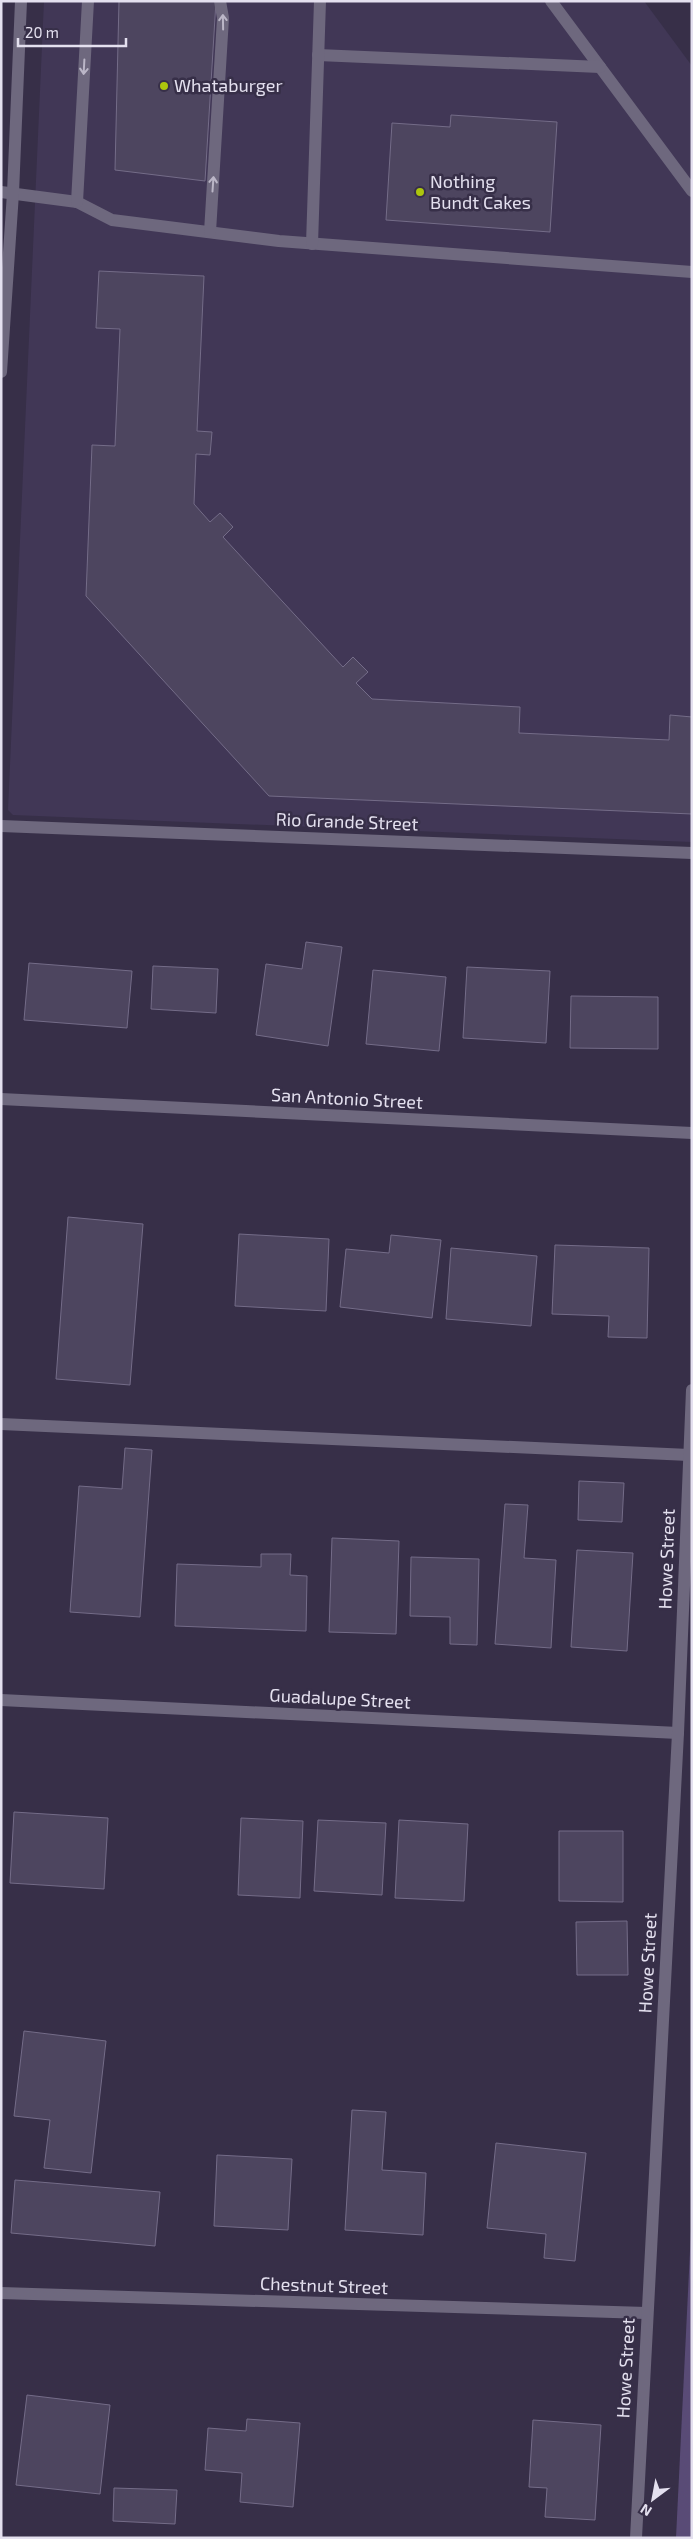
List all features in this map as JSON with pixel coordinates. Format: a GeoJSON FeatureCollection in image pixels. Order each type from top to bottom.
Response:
{"type":"FeatureCollection","features":[{"type":"Feature","properties":{"kind":"street"},"geometry":{"type":"LineString","coordinates":[[1,372],[7,193],[21,1]]}},
{"type":"Feature","properties":{"kind":"street"},"geometry":{"type":"LineString","coordinates":[[77,202],[88,1]]}},
{"type":"Feature","properties":{"kind":"street"},"geometry":{"type":"LineString","coordinates":[[210,232],[223,18],[220,1]]}},
{"type":"Feature","properties":{"kind":"street"},"geometry":{"type":"LineString","coordinates":[[312,244],[320,1]]}},
{"type":"Feature","properties":{"kind":"street"},"geometry":{"type":"LineString","coordinates":[[551,1],[692,191]]}},
{"type":"Feature","properties":{"kind":"street"},"geometry":{"type":"LineString","coordinates":[[318,55],[600,67]]}},
{"type":"Feature","properties":{"kind":"street"},"geometry":{"type":"LineString","coordinates":[[7,193],[77,202],[112,220],[312,244],[692,272]]}},
{"type":"Feature","properties":{"kind":"street","name":"Rio Grande Street"},"geometry":{"type":"LineString","coordinates":[[1,826],[692,852]]}},
{"type":"Feature","properties":{"kind":"street","name":"San Antonio Street"},"geometry":{"type":"LineString","coordinates":[[1,1099],[692,1133]]}},
{"type":"Feature","properties":{"kind":"street","name":"Howe Street"},"geometry":{"type":"LineString","coordinates":[[636,2538],[646,2313],[678,1733],[692,1390]]}},
{"type":"Feature","properties":{"kind":"street"},"geometry":{"type":"LineString","coordinates":[[1,1424],[689,1455]]}},
{"type":"Feature","properties":{"kind":"street","name":"Guadalupe Street"},"geometry":{"type":"LineString","coordinates":[[1,1700],[678,1733]]}},
{"type":"Feature","properties":{"kind":"street","name":"Chestnut Street"},"geometry":{"type":"LineString","coordinates":[[1,2293],[646,2313]]}},
{"type":"Feature","properties":{"kind":"shaded area"},"geometry":{"type":"Polygon","coordinates":[[[44,1],[644,1],[692,66],[692,842],[13,815],[8,810],[44,1]]]}},
{"type":"Feature","properties":{"kind":"shaded area"},"geometry":{"type":"Polygon","coordinates":[[[692,2210],[692,2538],[676,2538],[692,2210]]]}},
{"type":"Feature","properties":{"kind":"building","name":"Whataburger"},"geometry":{"type":"Polygon","coordinates":[[[119,1],[216,1],[205,181],[115,170],[119,1]]]}},
{"type":"Feature","properties":{"kind":"building"},"geometry":{"type":"Polygon","coordinates":[[[451,115],[557,122],[550,232],[386,220],[392,123],[450,127],[451,115]]]}},
{"type":"Feature","properties":{"kind":"building"},"geometry":{"type":"Polygon","coordinates":[[[99,271],[204,276],[197,431],[212,432],[210,455],[196,454],[194,504],[210,522],[220,513],[233,527],[223,537],[343,667],[353,657],[368,672],[356,683],[372,699],[520,707],[519,733],[669,740],[670,715],[692,717],[692,814],[269,796],[86,596],[92,445],[115,446],[120,329],[96,328],[99,271]]]}},
{"type":"Feature","properties":{"kind":"building"},"geometry":{"type":"Polygon","coordinates":[[[306,942],[342,947],[328,1046],[256,1035],[266,964],[302,969],[306,942]]]}},
{"type":"Feature","properties":{"kind":"building"},"geometry":{"type":"Polygon","coordinates":[[[29,963],[132,971],[127,1028],[24,1020],[29,963]]]}},
{"type":"Feature","properties":{"kind":"building"},"geometry":{"type":"Polygon","coordinates":[[[153,966],[218,969],[216,1013],[151,1009],[153,966]]]}},
{"type":"Feature","properties":{"kind":"building"},"geometry":{"type":"Polygon","coordinates":[[[467,967],[550,971],[546,1043],[463,1038],[467,967]]]}},
{"type":"Feature","properties":{"kind":"building"},"geometry":{"type":"Polygon","coordinates":[[[373,970],[446,977],[439,1051],[366,1044],[373,970]]]}},
{"type":"Feature","properties":{"kind":"building"},"geometry":{"type":"Polygon","coordinates":[[[571,996],[658,997],[658,1049],[570,1048],[571,996]]]}},
{"type":"Feature","properties":{"kind":"building"},"geometry":{"type":"Polygon","coordinates":[[[68,1217],[143,1224],[130,1385],[56,1379],[68,1217]]]}},
{"type":"Feature","properties":{"kind":"building"},"geometry":{"type":"Polygon","coordinates":[[[239,1234],[329,1239],[326,1311],[235,1306],[239,1234]]]}},
{"type":"Feature","properties":{"kind":"building"},"geometry":{"type":"Polygon","coordinates":[[[391,1235],[441,1240],[432,1318],[340,1307],[346,1249],[389,1253],[391,1235]]]}},
{"type":"Feature","properties":{"kind":"building"},"geometry":{"type":"Polygon","coordinates":[[[555,1245],[649,1248],[647,1338],[608,1337],[609,1316],[552,1314],[555,1245]]]}},
{"type":"Feature","properties":{"kind":"building"},"geometry":{"type":"Polygon","coordinates":[[[451,1248],[537,1256],[531,1326],[446,1319],[451,1248]]]}},
{"type":"Feature","properties":{"kind":"building"},"geometry":{"type":"Polygon","coordinates":[[[125,1448],[152,1450],[140,1617],[70,1612],[79,1486],[122,1489],[125,1448]]]}},
{"type":"Feature","properties":{"kind":"building"},"geometry":{"type":"Polygon","coordinates":[[[579,1481],[624,1483],[622,1522],[578,1520],[579,1481]]]}},
{"type":"Feature","properties":{"kind":"building"},"geometry":{"type":"Polygon","coordinates":[[[505,1504],[528,1505],[524,1558],[556,1560],[551,1648],[495,1644],[505,1504]]]}},
{"type":"Feature","properties":{"kind":"building"},"geometry":{"type":"Polygon","coordinates":[[[332,1538],[399,1541],[396,1634],[329,1632],[332,1538]]]}},
{"type":"Feature","properties":{"kind":"building"},"geometry":{"type":"Polygon","coordinates":[[[577,1550],[633,1553],[627,1651],[571,1647],[577,1550]]]}},
{"type":"Feature","properties":{"kind":"building"},"geometry":{"type":"Polygon","coordinates":[[[261,1554],[291,1554],[290,1575],[307,1576],[306,1631],[175,1626],[177,1564],[261,1567],[261,1554]]]}},
{"type":"Feature","properties":{"kind":"building"},"geometry":{"type":"Polygon","coordinates":[[[411,1557],[479,1559],[477,1645],[450,1644],[450,1617],[410,1616],[411,1557]]]}},
{"type":"Feature","properties":{"kind":"building"},"geometry":{"type":"Polygon","coordinates":[[[14,1812],[108,1818],[104,1889],[10,1883],[14,1812]]]}},
{"type":"Feature","properties":{"kind":"building"},"geometry":{"type":"Polygon","coordinates":[[[241,1818],[303,1821],[300,1898],[238,1895],[241,1818]]]}},
{"type":"Feature","properties":{"kind":"building"},"geometry":{"type":"Polygon","coordinates":[[[318,1820],[386,1823],[382,1895],[314,1891],[318,1820]]]}},
{"type":"Feature","properties":{"kind":"building"},"geometry":{"type":"Polygon","coordinates":[[[399,1820],[468,1824],[464,1901],[395,1898],[399,1820]]]}},
{"type":"Feature","properties":{"kind":"building"},"geometry":{"type":"Polygon","coordinates":[[[559,1831],[623,1831],[623,1902],[559,1901],[559,1831]]]}},
{"type":"Feature","properties":{"kind":"building"},"geometry":{"type":"Polygon","coordinates":[[[627,1921],[628,1975],[577,1975],[576,1922],[627,1921]]]}},
{"type":"Feature","properties":{"kind":"building"},"geometry":{"type":"Polygon","coordinates":[[[24,2031],[106,2041],[91,2173],[44,2168],[50,2120],[14,2116],[24,2031]]]}},
{"type":"Feature","properties":{"kind":"building"},"geometry":{"type":"Polygon","coordinates":[[[352,2110],[386,2112],[382,2170],[426,2173],[423,2235],[345,2230],[352,2110]]]}},
{"type":"Feature","properties":{"kind":"building"},"geometry":{"type":"Polygon","coordinates":[[[496,2143],[586,2153],[575,2261],[544,2258],[546,2234],[487,2228],[496,2143]]]}},
{"type":"Feature","properties":{"kind":"building"},"geometry":{"type":"Polygon","coordinates":[[[217,2155],[292,2159],[288,2230],[214,2226],[217,2155]]]}},
{"type":"Feature","properties":{"kind":"building"},"geometry":{"type":"Polygon","coordinates":[[[15,2180],[160,2192],[155,2246],[11,2233],[15,2180]]]}},
{"type":"Feature","properties":{"kind":"building"},"geometry":{"type":"Polygon","coordinates":[[[27,2395],[110,2405],[100,2494],[16,2485],[27,2395]]]}},
{"type":"Feature","properties":{"kind":"building"},"geometry":{"type":"Polygon","coordinates":[[[247,2419],[300,2423],[293,2507],[240,2502],[242,2473],[205,2470],[208,2428],[246,2431],[247,2419]]]}},
{"type":"Feature","properties":{"kind":"building"},"geometry":{"type":"Polygon","coordinates":[[[533,2420],[601,2425],[595,2520],[545,2517],[547,2488],[529,2487],[533,2420]]]}},
{"type":"Feature","properties":{"kind":"building"},"geometry":{"type":"Polygon","coordinates":[[[114,2488],[177,2490],[175,2524],[113,2521],[114,2488]]]}},
{"type":"Feature","properties":{"kind":"place","name":"Whataburger"},"geometry":{"type":"Point","coordinates":[164,86]}},
{"type":"Feature","properties":{"kind":"place","name":"Nothing Bundt Cakes"},"geometry":{"type":"Point","coordinates":[420,192]}}]}
